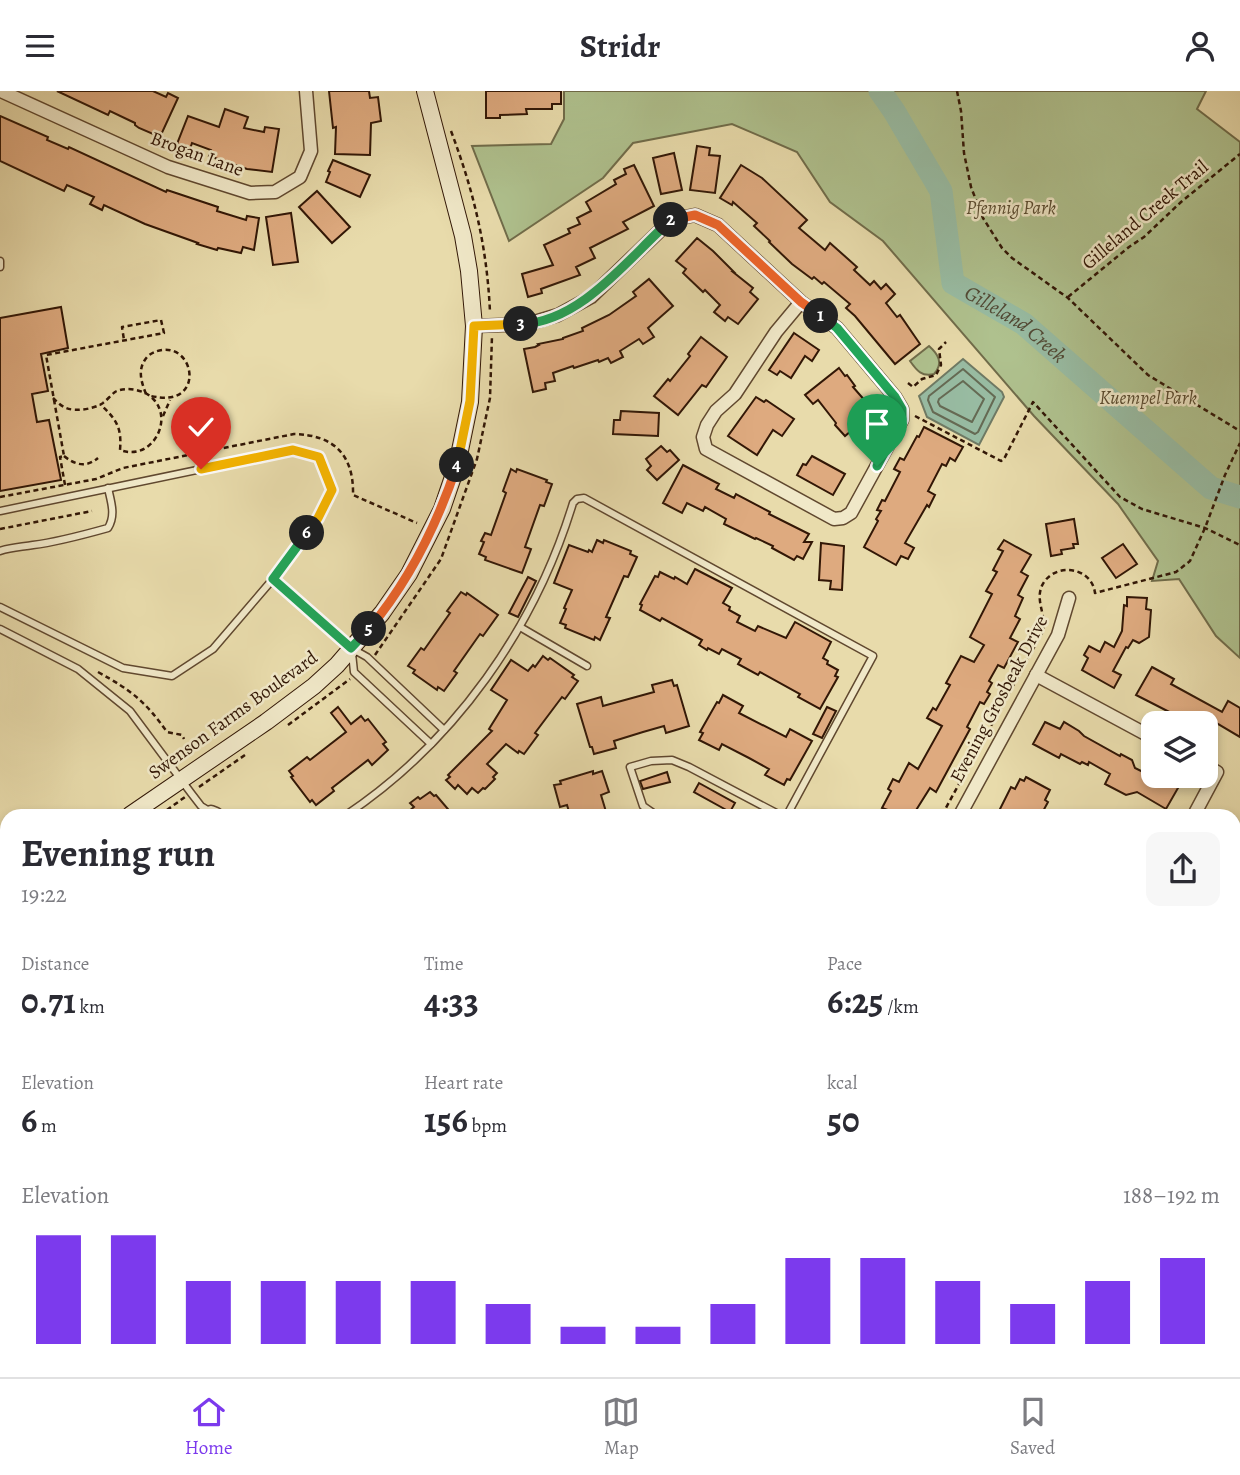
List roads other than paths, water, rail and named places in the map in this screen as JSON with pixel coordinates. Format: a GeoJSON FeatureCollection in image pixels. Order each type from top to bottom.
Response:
{"type":"FeatureCollection","features":[{"type":"Feature","properties":{"kind":"street","name":"Brogan Lane"},"geometry":{"type":"LineString","coordinates":[[1,91],[168,167],[250,193],[275,192],[300,177],[312,151],[306,91]]}},
{"type":"Feature","properties":{"kind":"street","name":"Swenson Farms Boulevard"},"geometry":{"type":"LineString","coordinates":[[142,809],[186,787],[337,665],[382,613],[409,574],[442,509],[457,465],[468,411],[474,326],[463,236],[425,91]]}},
{"type":"Feature","properties":{"kind":"street"},"geometry":{"type":"LineString","coordinates":[[474,326],[528,324],[558,315],[591,297],[671,220],[695,215],[718,225],[801,302],[837,328],[902,409],[902,420],[851,513],[843,518],[834,519],[706,449],[703,437],[716,411],[735,394],[776,332],[801,302]]}},
{"type":"Feature","properties":{"kind":"street","name":"Evening Grosbeak Drive"},"geometry":{"type":"LineString","coordinates":[[963,809],[1058,635],[1069,598]]}},
{"type":"Feature","properties":{"kind":"street"},"geometry":{"type":"LineString","coordinates":[[1037,675],[1141,731]]}},
{"type":"Feature","properties":{"kind":"street"},"geometry":{"type":"LineString","coordinates":[[1196,809],[1204,788]]}},
{"type":"Feature","properties":{"kind":"lane"},"geometry":{"type":"LineString","coordinates":[[0,261],[0,267]]}},
{"type":"Feature","properties":{"kind":"lane"},"geometry":{"type":"LineString","coordinates":[[0,511],[293,450],[319,457],[332,490],[318,518],[273,579],[213,649],[172,676],[123,668],[0,607]]}},
{"type":"Feature","properties":{"kind":"lane"},"geometry":{"type":"LineString","coordinates":[[0,551],[108,528],[113,515],[108,488]]}},
{"type":"Feature","properties":{"kind":"lane"},"geometry":{"type":"LineString","coordinates":[[355,809],[403,771],[454,720],[491,673],[520,627],[550,568],[573,503],[584,498],[873,656],[791,809]]}},
{"type":"Feature","properties":{"kind":"lane"},"geometry":{"type":"LineString","coordinates":[[273,579],[351,648],[371,660],[444,730]]}},
{"type":"Feature","properties":{"kind":"lane"},"geometry":{"type":"LineString","coordinates":[[520,627],[587,667]]}},
{"type":"Feature","properties":{"kind":"lane"},"geometry":{"type":"LineString","coordinates":[[0,629],[78,669],[130,711],[186,787],[206,809]]}},
{"type":"Feature","properties":{"kind":"lane"},"geometry":{"type":"LineString","coordinates":[[351,648],[354,672],[430,744]]}},
{"type":"Feature","properties":{"kind":"lane"},"geometry":{"type":"LineString","coordinates":[[646,809],[630,767],[664,759],[689,767],[769,809]]}},
{"type":"Feature","properties":{"kind":"water"},"geometry":{"type":"Polygon","coordinates":[[[963,359],[1002,392],[1004,397],[979,445],[927,417],[919,396],[963,359]]]}},
{"type":"Feature","properties":{"kind":"waterway","name":"Gilleland Creek"},"geometry":{"type":"LineString","coordinates":[[880,91],[941,191],[953,283],[1024,324],[1211,488],[1240,497]]}},
{"type":"Feature","properties":{"kind":"park label","name":"Pfennig Park"},"geometry":{"type":"Point","coordinates":[1011,208]}},
{"type":"Feature","properties":{"kind":"park label","name":"Kuempel Park"},"geometry":{"type":"Point","coordinates":[1148,398]}}]}
